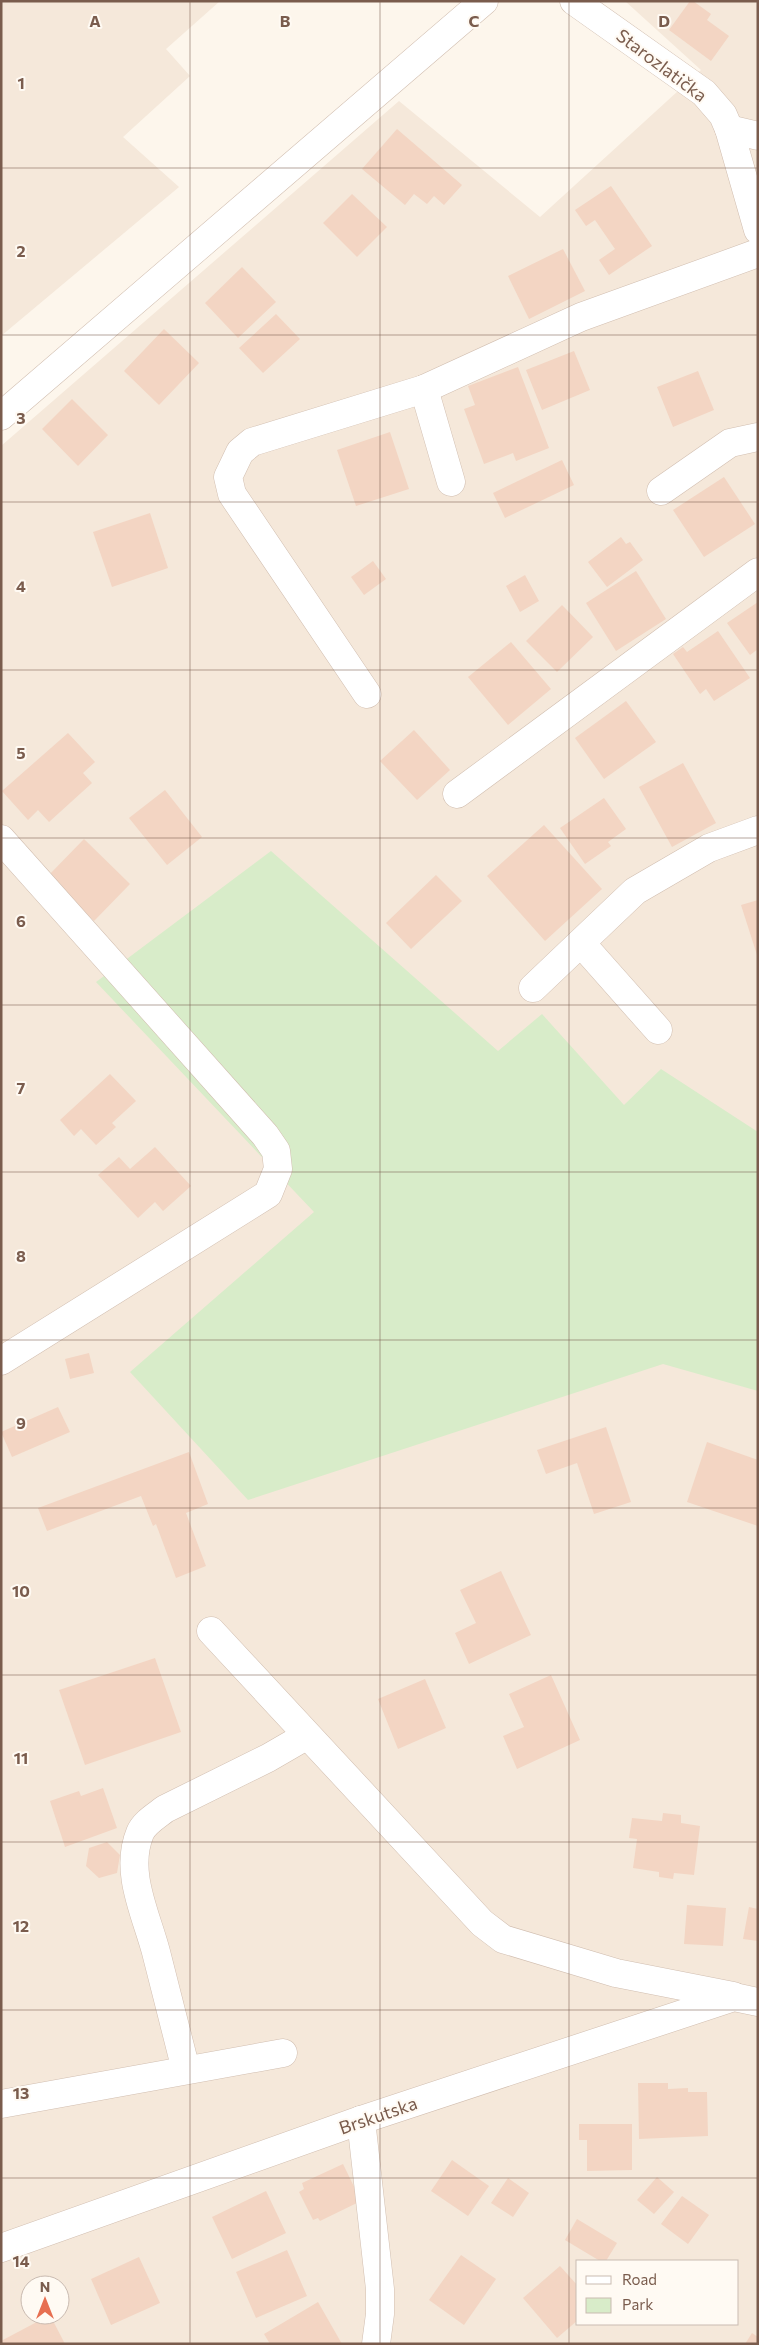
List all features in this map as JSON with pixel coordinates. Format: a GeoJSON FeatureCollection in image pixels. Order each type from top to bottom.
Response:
{"type":"FeatureCollection","features":[{"type":"Feature","properties":{"kind":"street"},"geometry":{"type":"LineString","coordinates":[[1,416],[484,1]]}},
{"type":"Feature","properties":{"kind":"street","name":"Starozlatička"},"geometry":{"type":"LineString","coordinates":[[574,1],[704,93],[723,115],[729,129],[758,230]]}},
{"type":"Feature","properties":{"kind":"street"},"geometry":{"type":"LineString","coordinates":[[729,129],[758,136]]}},
{"type":"Feature","properties":{"kind":"street"},"geometry":{"type":"LineString","coordinates":[[367,694],[232,494],[228,477],[240,452],[252,442],[424,389],[581,317],[758,253]]}},
{"type":"Feature","properties":{"kind":"street"},"geometry":{"type":"LineString","coordinates":[[424,389],[451,482]]}},
{"type":"Feature","properties":{"kind":"street"},"geometry":{"type":"LineString","coordinates":[[662,491],[730,443],[758,437]]}},
{"type":"Feature","properties":{"kind":"street"},"geometry":{"type":"LineString","coordinates":[[457,794],[758,572]]}},
{"type":"Feature","properties":{"kind":"street"},"geometry":{"type":"LineString","coordinates":[[533,988],[635,892],[709,848],[758,830]]}},
{"type":"Feature","properties":{"kind":"street"},"geometry":{"type":"LineString","coordinates":[[1,839],[265,1134],[276,1151],[278,1169],[274,1184],[268,1194],[1,1361]]}},
{"type":"Feature","properties":{"kind":"street"},"geometry":{"type":"LineString","coordinates":[[581,943],[658,1030]]}},
{"type":"Feature","properties":{"kind":"street"},"geometry":{"type":"LineString","coordinates":[[210,1631],[482,1924],[503,1939],[616,1973],[746,1999]]}},
{"type":"Feature","properties":{"kind":"street"},"geometry":{"type":"LineString","coordinates":[[186,2070],[152,1939],[137,1892],[134,1862],[140,1832],[150,1820],[165,1810],[268,1758],[306,1736]]}},
{"type":"Feature","properties":{"kind":"street","name":"Brskutska"},"geometry":{"type":"LineString","coordinates":[[1,2248],[361,2120],[746,1999]]}},
{"type":"Feature","properties":{"kind":"street"},"geometry":{"type":"LineString","coordinates":[[1,2104],[282,2052]]}},
{"type":"Feature","properties":{"kind":"street"},"geometry":{"type":"LineString","coordinates":[[361,2120],[380,2289],[380,2314],[376,2344]]}},
{"type":"Feature","properties":{"kind":"shaded area"},"geometry":{"type":"Polygon","coordinates":[[[1,1],[220,1],[166,49],[190,76],[123,137],[179,187],[1,336],[1,1]]]}},
{"type":"Feature","properties":{"kind":"shaded area"},"geometry":{"type":"Polygon","coordinates":[[[625,1],[758,1],[758,2344],[1,2344],[1,446],[399,101],[540,217],[701,70],[625,1]]]}},
{"type":"Feature","properties":{"kind":"green space"},"geometry":{"type":"Polygon","coordinates":[[[271,851],[498,1051],[542,1014],[624,1105],[661,1069],[758,1132],[758,1391],[663,1364],[248,1500],[130,1372],[314,1212],[96,982],[271,851]]]}},
{"type":"Feature","properties":{"kind":"building"},"geometry":{"type":"Polygon","coordinates":[[[690,1],[693,1],[711,14],[707,20],[729,36],[711,61],[669,30],[690,1]]]}},
{"type":"Feature","properties":{"kind":"building"},"geometry":{"type":"Polygon","coordinates":[[[397,129],[462,185],[444,205],[434,196],[427,204],[414,194],[405,205],[362,169],[397,129]]]}},
{"type":"Feature","properties":{"kind":"building"},"geometry":{"type":"Polygon","coordinates":[[[611,186],[652,246],[609,275],[599,260],[615,249],[595,220],[586,226],[575,210],[611,186]]]}},
{"type":"Feature","properties":{"kind":"building"},"geometry":{"type":"Polygon","coordinates":[[[352,194],[387,227],[357,257],[323,223],[352,194]]]}},
{"type":"Feature","properties":{"kind":"building"},"geometry":{"type":"Polygon","coordinates":[[[563,249],[585,291],[529,319],[508,276],[563,249]]]}},
{"type":"Feature","properties":{"kind":"building"},"geometry":{"type":"Polygon","coordinates":[[[242,267],[276,302],[238,338],[205,303],[242,267]]]}},
{"type":"Feature","properties":{"kind":"building"},"geometry":{"type":"Polygon","coordinates":[[[276,314],[300,339],[263,373],[239,348],[276,314]]]}},
{"type":"Feature","properties":{"kind":"building"},"geometry":{"type":"Polygon","coordinates":[[[164,329],[199,363],[159,405],[124,371],[164,329]]]}},
{"type":"Feature","properties":{"kind":"building"},"geometry":{"type":"Polygon","coordinates":[[[574,351],[590,390],[542,410],[526,370],[574,351]]]}},
{"type":"Feature","properties":{"kind":"building"},"geometry":{"type":"Polygon","coordinates":[[[518,367],[549,448],[516,461],[513,453],[484,464],[464,409],[475,405],[468,386],[518,367]]]}},
{"type":"Feature","properties":{"kind":"building"},"geometry":{"type":"Polygon","coordinates":[[[698,371],[714,410],[673,427],[657,387],[698,371]]]}},
{"type":"Feature","properties":{"kind":"building"},"geometry":{"type":"Polygon","coordinates":[[[72,399],[108,435],[78,466],[42,429],[72,399]]]}},
{"type":"Feature","properties":{"kind":"building"},"geometry":{"type":"Polygon","coordinates":[[[390,432],[409,489],[356,506],[337,450],[390,432]]]}},
{"type":"Feature","properties":{"kind":"building"},"geometry":{"type":"Polygon","coordinates":[[[562,460],[574,485],[505,518],[493,493],[562,460]]]}},
{"type":"Feature","properties":{"kind":"building"},"geometry":{"type":"Polygon","coordinates":[[[724,477],[755,524],[704,557],[673,510],[724,477]]]}},
{"type":"Feature","properties":{"kind":"building"},"geometry":{"type":"Polygon","coordinates":[[[150,513],[168,568],[112,587],[93,532],[150,513]]]}},
{"type":"Feature","properties":{"kind":"building"},"geometry":{"type":"Polygon","coordinates":[[[621,537],[626,544],[630,542],[643,560],[607,587],[588,562],[621,537]]]}},
{"type":"Feature","properties":{"kind":"building"},"geometry":{"type":"Polygon","coordinates":[[[373,561],[386,579],[364,595],[351,577],[373,561]]]}},
{"type":"Feature","properties":{"kind":"building"},"geometry":{"type":"Polygon","coordinates":[[[636,571],[666,619],[616,651],[586,603],[636,571]]]}},
{"type":"Feature","properties":{"kind":"building"},"geometry":{"type":"Polygon","coordinates":[[[525,575],[539,601],[520,612],[506,586],[525,575]]]}},
{"type":"Feature","properties":{"kind":"building"},"geometry":{"type":"Polygon","coordinates":[[[758,602],[758,649],[750,655],[727,623],[758,602]]]}},
{"type":"Feature","properties":{"kind":"building"},"geometry":{"type":"Polygon","coordinates":[[[562,605],[593,637],[557,672],[526,641],[562,605]]]}},
{"type":"Feature","properties":{"kind":"building"},"geometry":{"type":"Polygon","coordinates":[[[718,631],[750,678],[714,701],[706,689],[700,694],[673,654],[683,647],[687,652],[718,631]]]}},
{"type":"Feature","properties":{"kind":"building"},"geometry":{"type":"Polygon","coordinates":[[[511,642],[551,689],[508,725],[468,677],[511,642]]]}},
{"type":"Feature","properties":{"kind":"building"},"geometry":{"type":"Polygon","coordinates":[[[626,701],[656,742],[604,779],[575,738],[626,701]]]}},
{"type":"Feature","properties":{"kind":"building"},"geometry":{"type":"Polygon","coordinates":[[[414,730],[450,770],[417,800],[380,761],[414,730]]]}},
{"type":"Feature","properties":{"kind":"building"},"geometry":{"type":"Polygon","coordinates":[[[68,733],[95,762],[83,773],[92,783],[49,822],[38,810],[28,820],[2,791],[68,733]]]}},
{"type":"Feature","properties":{"kind":"building"},"geometry":{"type":"Polygon","coordinates":[[[683,763],[716,823],[672,847],[639,787],[683,763]]]}},
{"type":"Feature","properties":{"kind":"building"},"geometry":{"type":"Polygon","coordinates":[[[165,790],[202,837],[167,865],[129,818],[165,790]]]}},
{"type":"Feature","properties":{"kind":"building"},"geometry":{"type":"Polygon","coordinates":[[[604,798],[626,829],[608,842],[611,846],[585,864],[560,828],[604,798]]]}},
{"type":"Feature","properties":{"kind":"building"},"geometry":{"type":"Polygon","coordinates":[[[544,825],[602,889],[545,941],[487,876],[544,825]]]}},
{"type":"Feature","properties":{"kind":"building"},"geometry":{"type":"Polygon","coordinates":[[[84,839],[130,884],[94,921],[48,876],[84,839]]]}},
{"type":"Feature","properties":{"kind":"building"},"geometry":{"type":"Polygon","coordinates":[[[436,875],[462,901],[411,949],[386,923],[436,875]]]}},
{"type":"Feature","properties":{"kind":"building"},"geometry":{"type":"Polygon","coordinates":[[[758,900],[758,955],[757,955],[741,905],[758,900]]]}},
{"type":"Feature","properties":{"kind":"building"},"geometry":{"type":"Polygon","coordinates":[[[110,1074],[136,1101],[112,1123],[116,1127],[96,1145],[81,1129],[74,1136],[60,1120],[110,1074]]]}},
{"type":"Feature","properties":{"kind":"building"},"geometry":{"type":"Polygon","coordinates":[[[155,1147],[191,1186],[163,1211],[155,1202],[138,1218],[98,1175],[119,1157],[130,1169],[155,1147]]]}},
{"type":"Feature","properties":{"kind":"building"},"geometry":{"type":"Polygon","coordinates":[[[89,1353],[94,1373],[70,1379],[65,1359],[89,1353]]]}},
{"type":"Feature","properties":{"kind":"building"},"geometry":{"type":"Polygon","coordinates":[[[58,1407],[70,1432],[12,1457],[1,1432],[58,1407]]]}},
{"type":"Feature","properties":{"kind":"building"},"geometry":{"type":"Polygon","coordinates":[[[606,1427],[631,1502],[594,1514],[577,1463],[546,1474],[537,1450],[606,1427]]]}},
{"type":"Feature","properties":{"kind":"building"},"geometry":{"type":"Polygon","coordinates":[[[707,1442],[758,1460],[758,1526],[687,1502],[707,1442]]]}},
{"type":"Feature","properties":{"kind":"building"},"geometry":{"type":"Polygon","coordinates":[[[189,1452],[208,1504],[186,1513],[206,1566],[176,1578],[156,1524],[153,1526],[141,1496],[47,1531],[38,1508],[189,1452]]]}},
{"type":"Feature","properties":{"kind":"building"},"geometry":{"type":"Polygon","coordinates":[[[501,1571],[531,1635],[469,1664],[455,1633],[476,1623],[460,1590],[501,1571]]]}},
{"type":"Feature","properties":{"kind":"building"},"geometry":{"type":"Polygon","coordinates":[[[155,1658],[181,1732],[85,1765],[59,1690],[155,1658]]]}},
{"type":"Feature","properties":{"kind":"building"},"geometry":{"type":"Polygon","coordinates":[[[551,1675],[580,1740],[517,1769],[503,1736],[524,1727],[509,1694],[551,1675]]]}},
{"type":"Feature","properties":{"kind":"building"},"geometry":{"type":"Polygon","coordinates":[[[425,1679],[446,1728],[398,1749],[378,1699],[425,1679]]]}},
{"type":"Feature","properties":{"kind":"building"},"geometry":{"type":"Polygon","coordinates":[[[103,1788],[117,1828],[65,1847],[50,1801],[79,1791],[81,1796],[103,1788]]]}},
{"type":"Feature","properties":{"kind":"building"},"geometry":{"type":"Polygon","coordinates":[[[663,1813],[681,1815],[681,1823],[700,1826],[694,1875],[674,1873],[673,1879],[659,1877],[659,1872],[633,1868],[637,1839],[629,1838],[632,1818],[662,1821],[663,1813]]]}},
{"type":"Feature","properties":{"kind":"building"},"geometry":{"type":"Polygon","coordinates":[[[107,1842],[120,1855],[117,1873],[99,1878],[86,1866],[89,1848],[107,1842]]]}},
{"type":"Feature","properties":{"kind":"building"},"geometry":{"type":"Polygon","coordinates":[[[687,1905],[726,1908],[723,1946],[684,1944],[687,1905]]]}},
{"type":"Feature","properties":{"kind":"building"},"geometry":{"type":"Polygon","coordinates":[[[749,1907],[758,1909],[758,1941],[743,1939],[749,1907]]]}},
{"type":"Feature","properties":{"kind":"building"},"geometry":{"type":"Polygon","coordinates":[[[638,2083],[668,2083],[668,2089],[688,2088],[688,2092],[707,2092],[708,2136],[639,2139],[638,2083]]]}},
{"type":"Feature","properties":{"kind":"building"},"geometry":{"type":"Polygon","coordinates":[[[579,2124],[632,2124],[632,2170],[587,2171],[587,2140],[579,2140],[579,2124]]]}},
{"type":"Feature","properties":{"kind":"building"},"geometry":{"type":"Polygon","coordinates":[[[452,2160],[489,2186],[468,2216],[431,2191],[452,2160]]]}},
{"type":"Feature","properties":{"kind":"building"},"geometry":{"type":"Polygon","coordinates":[[[343,2164],[361,2201],[320,2221],[318,2218],[313,2220],[299,2192],[304,2189],[302,2183],[343,2164]]]}},
{"type":"Feature","properties":{"kind":"building"},"geometry":{"type":"Polygon","coordinates":[[[657,2177],[674,2192],[654,2214],[637,2200],[657,2177]]]}},
{"type":"Feature","properties":{"kind":"building"},"geometry":{"type":"Polygon","coordinates":[[[508,2178],[529,2193],[513,2217],[491,2203],[508,2178]]]}},
{"type":"Feature","properties":{"kind":"building"},"geometry":{"type":"Polygon","coordinates":[[[266,2191],[286,2233],[232,2259],[212,2217],[266,2191]]]}},
{"type":"Feature","properties":{"kind":"building"},"geometry":{"type":"Polygon","coordinates":[[[682,2196],[709,2215],[688,2244],[661,2224],[682,2196]]]}},
{"type":"Feature","properties":{"kind":"building"},"geometry":{"type":"Polygon","coordinates":[[[577,2219],[617,2243],[607,2260],[598,2260],[565,2240],[577,2219]]]}},
{"type":"Feature","properties":{"kind":"building"},"geometry":{"type":"Polygon","coordinates":[[[287,2250],[307,2296],[256,2318],[236,2272],[287,2250]]]}},
{"type":"Feature","properties":{"kind":"building"},"geometry":{"type":"Polygon","coordinates":[[[461,2255],[496,2279],[464,2325],[429,2300],[461,2255]]]}},
{"type":"Feature","properties":{"kind":"building"},"geometry":{"type":"Polygon","coordinates":[[[139,2257],[160,2303],[111,2325],[91,2279],[139,2257]]]}},
{"type":"Feature","properties":{"kind":"building"},"geometry":{"type":"Polygon","coordinates":[[[560,2266],[576,2284],[576,2322],[557,2338],[523,2298],[560,2266]]]}},
{"type":"Feature","properties":{"kind":"building"},"geometry":{"type":"Polygon","coordinates":[[[318,2302],[342,2344],[270,2344],[264,2334],[318,2302]]]}},
{"type":"Feature","properties":{"kind":"building"},"geometry":{"type":"Polygon","coordinates":[[[31,2325],[55,2325],[65,2344],[1,2344],[1,2341],[31,2325]]]}},
{"type":"Feature","properties":{"kind":"building"},"geometry":{"type":"Polygon","coordinates":[[[752,2333],[758,2337],[758,2344],[745,2344],[752,2333]]]}}]}
